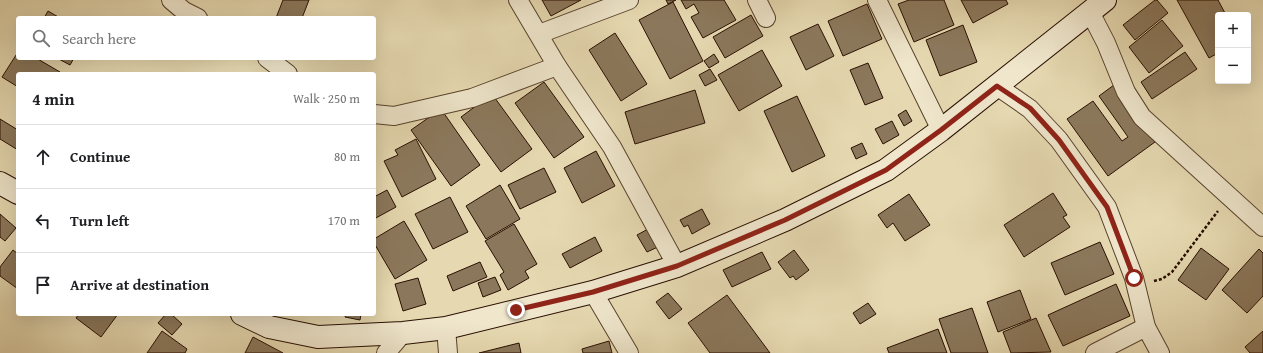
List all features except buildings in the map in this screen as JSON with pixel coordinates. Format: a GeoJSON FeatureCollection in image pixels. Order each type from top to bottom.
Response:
{"type":"FeatureCollection","features":[{"type":"Feature","properties":{"kind":"street"},"geometry":{"type":"LineString","coordinates":[[170,0],[184,11],[194,16]]}},
{"type":"Feature","properties":{"kind":"street"},"geometry":{"type":"LineString","coordinates":[[518,0],[557,66],[612,147],[677,266]]}},
{"type":"Feature","properties":{"kind":"street"},"geometry":{"type":"LineString","coordinates":[[539,34],[629,0]]}},
{"type":"Feature","properties":{"kind":"street"},"geometry":{"type":"LineString","coordinates":[[756,0],[766,18]]}},
{"type":"Feature","properties":{"kind":"street"},"geometry":{"type":"LineString","coordinates":[[877,0],[941,130]]}},
{"type":"Feature","properties":{"kind":"street"},"geometry":{"type":"LineString","coordinates":[[246,316],[270,327],[318,337],[403,333],[446,328],[593,292],[677,266],[785,220],[886,170],[941,130],[1097,6],[1106,43],[1126,92],[1142,117],[1263,227]]}},
{"type":"Feature","properties":{"kind":"street"},"geometry":{"type":"LineString","coordinates":[[270,60],[285,72]]}},
{"type":"Feature","properties":{"kind":"street"},"geometry":{"type":"LineString","coordinates":[[376,114],[394,116],[472,98],[557,66]]}},
{"type":"Feature","properties":{"kind":"street"},"geometry":{"type":"LineString","coordinates":[[997,86],[1030,108],[1059,140],[1107,207],[1134,278],[1146,327],[1160,353]]}},
{"type":"Feature","properties":{"kind":"street"},"geometry":{"type":"LineString","coordinates":[[0,183],[16,192]]}},
{"type":"Feature","properties":{"kind":"street"},"geometry":{"type":"LineString","coordinates":[[593,292],[630,353]]}},
{"type":"Feature","properties":{"kind":"street"},"geometry":{"type":"LineString","coordinates":[[1095,353],[1146,327]]}},
{"type":"Feature","properties":{"kind":"street"},"geometry":{"type":"LineString","coordinates":[[446,328],[448,353]]}},
{"type":"Feature","properties":{"kind":"street"},"geometry":{"type":"LineString","coordinates":[[386,353],[403,333]]}},
{"type":"Feature","properties":{"kind":"path"},"geometry":{"type":"LineString","coordinates":[[1134,278],[1150,282],[1162,279],[1172,272],[1229,196]]}},
{"type":"Feature","properties":{"kind":"route"},"geometry":{"type":"LineString","coordinates":[[516,310],[593,292],[677,266],[785,220],[886,170],[941,130],[997,86],[1030,108],[1059,140],[1107,207],[1134,278]]}}]}
